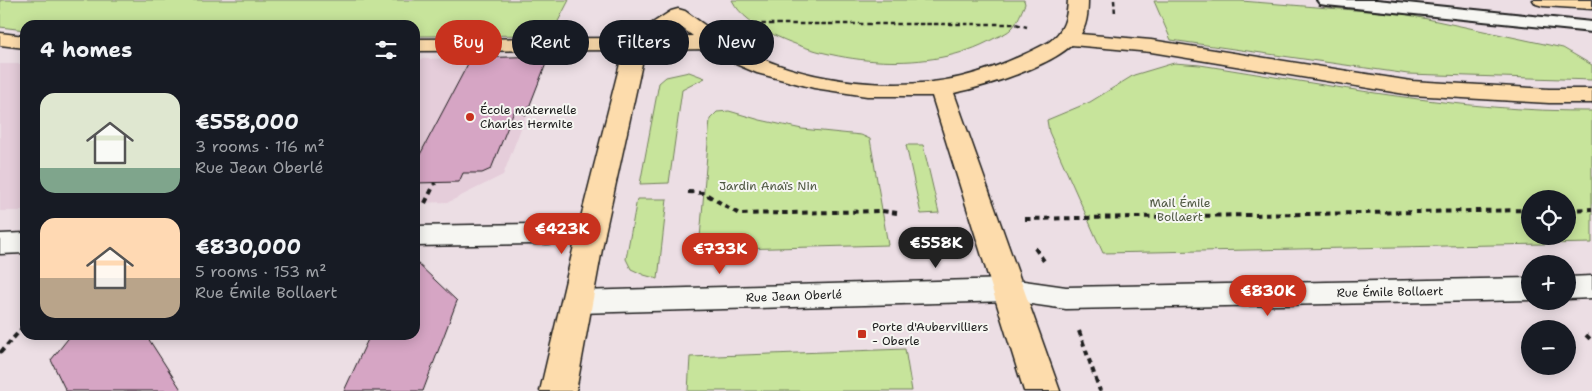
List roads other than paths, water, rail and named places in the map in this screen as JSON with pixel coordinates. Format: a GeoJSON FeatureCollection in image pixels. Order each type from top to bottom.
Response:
{"type":"FeatureCollection","features":[{"type":"Feature","properties":{"kind":"main road"},"geometry":{"type":"LineString","coordinates":[[759,65],[779,72],[833,85],[884,89],[941,88],[991,77],[1055,48],[1068,39],[1078,17],[1078,0]]}},
{"type":"Feature","properties":{"kind":"main road"},"geometry":{"type":"LineString","coordinates":[[1544,0],[1592,3]]}},
{"type":"Feature","properties":{"kind":"main road"},"geometry":{"type":"LineString","coordinates":[[663,20],[677,8],[699,28]]}},
{"type":"Feature","properties":{"kind":"main road"},"geometry":{"type":"LineString","coordinates":[[0,39],[20,41]]}},
{"type":"Feature","properties":{"kind":"main road"},"geometry":{"type":"LineString","coordinates":[[1068,39],[1151,46],[1411,88],[1549,96],[1592,96]]}},
{"type":"Feature","properties":{"kind":"main road"},"geometry":{"type":"LineString","coordinates":[[420,44],[599,44]]}},
{"type":"Feature","properties":{"kind":"main road"},"geometry":{"type":"LineString","coordinates":[[558,391],[591,233],[631,65]]}},
{"type":"Feature","properties":{"kind":"main road"},"geometry":{"type":"LineString","coordinates":[[941,88],[1010,290],[1042,391]]}},
{"type":"Feature","properties":{"kind":"street"},"geometry":{"type":"LineString","coordinates":[[420,236],[591,233]]}},
{"type":"Feature","properties":{"kind":"street"},"geometry":{"type":"LineString","coordinates":[[0,244],[20,243]]}},
{"type":"Feature","properties":{"kind":"street"},"geometry":{"type":"LineString","coordinates":[[1576,288],[1592,287]]}},
{"type":"Feature","properties":{"kind":"street","name":"Rue Émile Bollaert"},"geometry":{"type":"LineString","coordinates":[[1010,290],[1066,298],[1521,289]]}},
{"type":"Feature","properties":{"kind":"street","name":"Rue Jean Oberlé"},"geometry":{"type":"LineString","coordinates":[[578,302],[1010,290]]}},
{"type":"Feature","properties":{"kind":"lane"},"geometry":{"type":"LineString","coordinates":[[1326,0],[1567,24],[1592,29]]}},
{"type":"Feature","properties":{"kind":"place","name":"École maternelle Charles Hermite"},"geometry":{"type":"Point","coordinates":[470,117]}},
{"type":"Feature","properties":{"kind":"place","name":"Porte d'Aubervilliers - Oberle"},"geometry":{"type":"Point","coordinates":[862,334]}},
{"type":"Feature","properties":{"kind":"park label","name":"Jardin Anaïs Nin"},"geometry":{"type":"Point","coordinates":[768,186]}},
{"type":"Feature","properties":{"kind":"park label","name":"Mail Émile Bollaert"},"geometry":{"type":"Point","coordinates":[1180,210]}}]}
